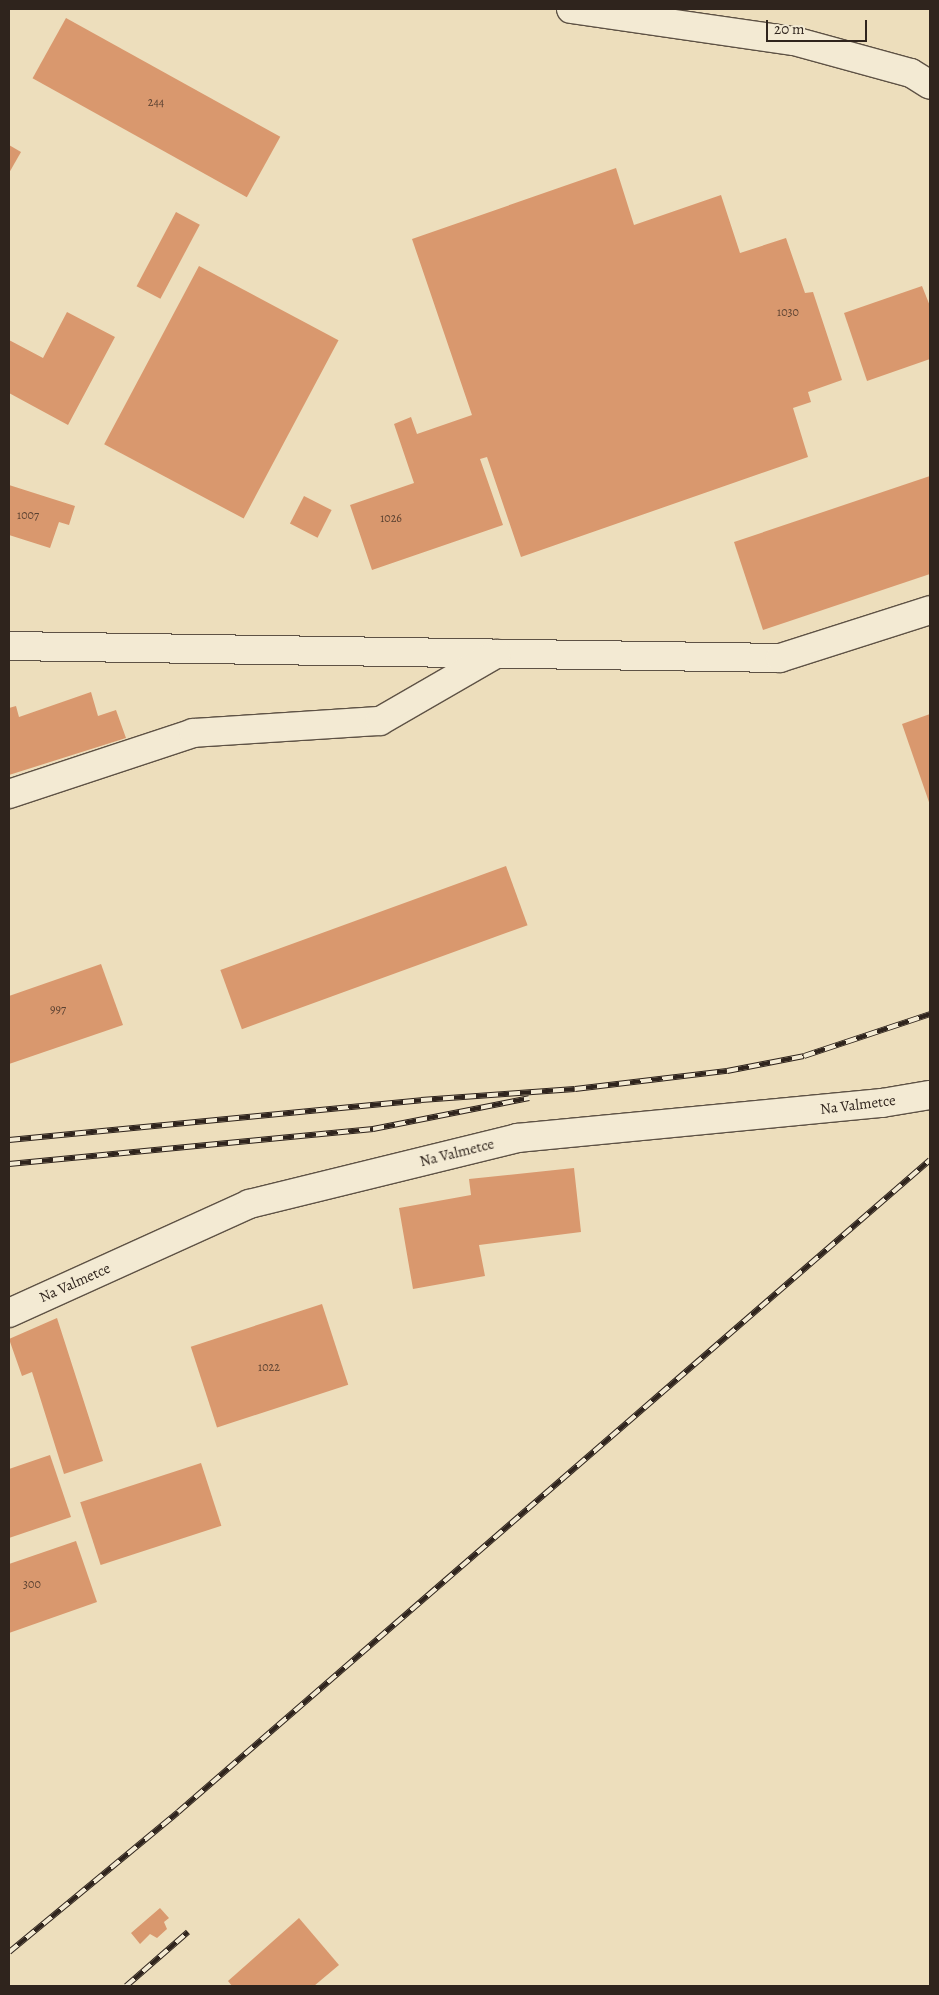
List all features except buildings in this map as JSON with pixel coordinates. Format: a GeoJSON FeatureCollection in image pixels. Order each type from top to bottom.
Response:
{"type":"FeatureCollection","features":[{"type":"Feature","properties":{"kind":"street"},"geometry":{"type":"LineString","coordinates":[[571,9],[794,41],[911,73],[930,85]]}},
{"type":"Feature","properties":{"kind":"street"},"geometry":{"type":"LineString","coordinates":[[9,646],[780,658],[930,610]]}},
{"type":"Feature","properties":{"kind":"street"},"geometry":{"type":"LineString","coordinates":[[9,794],[193,733],[380,721],[498,653]]}},
{"type":"Feature","properties":{"kind":"street","name":"Na Valmetce"},"geometry":{"type":"LineString","coordinates":[[9,1313],[249,1204],[517,1138],[882,1103],[930,1095]]}},
{"type":"Feature","properties":{"kind":"railway"},"geometry":{"type":"LineString","coordinates":[[9,1140],[421,1100],[575,1089],[727,1071],[804,1056],[930,1014]]}},
{"type":"Feature","properties":{"kind":"railway"},"geometry":{"type":"LineString","coordinates":[[9,1164],[373,1129],[529,1098]]}},
{"type":"Feature","properties":{"kind":"railway"},"geometry":{"type":"LineString","coordinates":[[9,1952],[178,1812],[930,1160]]}},
{"type":"Feature","properties":{"kind":"railway"},"geometry":{"type":"LineString","coordinates":[[126,1986],[188,1932]]}}]}
